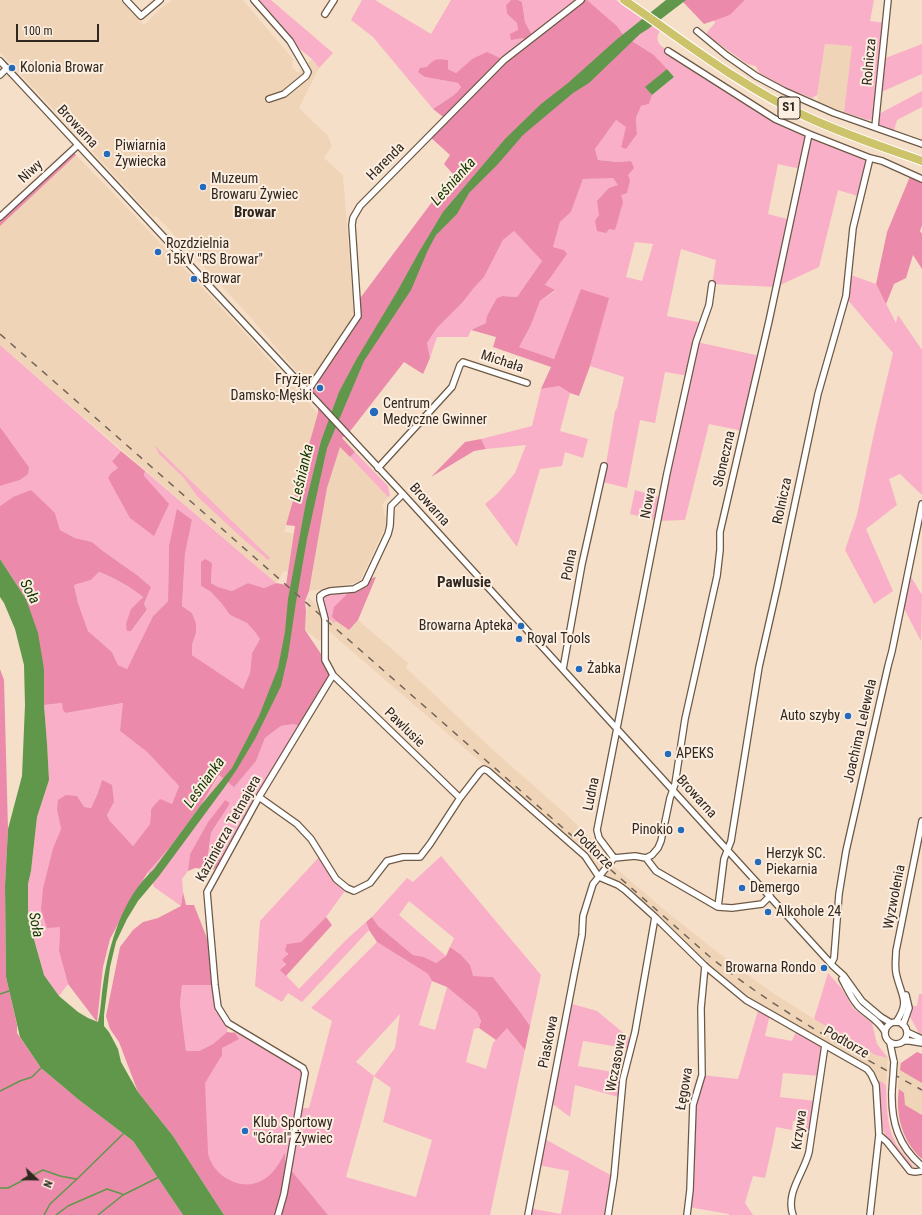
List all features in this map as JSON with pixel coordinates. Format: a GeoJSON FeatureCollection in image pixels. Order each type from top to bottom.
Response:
{"type":"FeatureCollection","features":[{"type":"Feature","properties":{"kind":"highway","name":"S1"},"geometry":{"type":"LineString","coordinates":[[624,0],[758,91],[805,116],[844,133],[922,160]]}},
{"type":"Feature","properties":{"kind":"street"},"geometry":{"type":"LineString","coordinates":[[126,0],[141,16],[160,0]]}},
{"type":"Feature","properties":{"kind":"street"},"geometry":{"type":"LineString","coordinates":[[254,0],[290,41],[308,72],[306,76],[284,94],[269,99]]}},
{"type":"Feature","properties":{"kind":"street"},"geometry":{"type":"LineString","coordinates":[[325,14],[334,0]]}},
{"type":"Feature","properties":{"kind":"street","name":"Harenda"},"geometry":{"type":"LineString","coordinates":[[307,392],[358,316],[352,225],[353,218],[360,206],[504,60],[581,0]]}},
{"type":"Feature","properties":{"kind":"street","name":"Rolnicza"},"geometry":{"type":"LineString","coordinates":[[875,127],[888,0]]}},
{"type":"Feature","properties":{"kind":"street"},"geometry":{"type":"LineString","coordinates":[[697,31],[726,55],[756,76],[784,91],[834,113],[922,144]]}},
{"type":"Feature","properties":{"kind":"street"},"geometry":{"type":"LineString","coordinates":[[668,51],[775,119],[870,158],[882,161],[922,179]]}},
{"type":"Feature","properties":{"kind":"street","name":"Browarna"},"geometry":{"type":"LineString","coordinates":[[0,61],[403,494],[833,966],[844,976],[862,1001],[881,1017],[894,1023]]}},
{"type":"Feature","properties":{"kind":"street"},"geometry":{"type":"LineString","coordinates":[[0,75],[7,68]]}},
{"type":"Feature","properties":{"kind":"street","name":"Słoneczna"},"geometry":{"type":"LineString","coordinates":[[646,858],[652,855],[658,848],[675,784],[685,719],[717,576],[720,550],[720,532],[769,321],[809,134]]}},
{"type":"Feature","properties":{"kind":"street","name":"Niwy"},"geometry":{"type":"LineString","coordinates":[[0,217],[78,145]]}},
{"type":"Feature","properties":{"kind":"street","name":"Rolnicza"},"geometry":{"type":"LineString","coordinates":[[727,850],[731,841],[759,667],[818,394],[846,296],[853,228],[870,158]]}},
{"type":"Feature","properties":{"kind":"street","name":"Nowa"},"geometry":{"type":"LineString","coordinates":[[617,729],[667,473],[696,342],[708,305],[712,284]]}},
{"type":"Feature","properties":{"kind":"street","name":"Michała"},"geometry":{"type":"LineString","coordinates":[[378,468],[452,387],[460,365],[463,362],[528,383]]}},
{"type":"Feature","properties":{"kind":"street","name":"Polna"},"geometry":{"type":"LineString","coordinates":[[563,669],[582,564],[604,466]]}},
{"type":"Feature","properties":{"kind":"street"},"geometry":{"type":"LineString","coordinates":[[332,675],[325,660],[325,619],[320,596],[324,592],[354,589],[365,583],[388,534],[391,506],[403,494]]}},
{"type":"Feature","properties":{"kind":"street","name":"Joachima Lelewela"},"geometry":{"type":"LineString","coordinates":[[833,966],[839,894],[846,851],[892,651],[922,504]]}},
{"type":"Feature","properties":{"kind":"street","name":"Kazimierza Tetmajera"},"geometry":{"type":"LineString","coordinates":[[278,1215],[284,1194],[305,1073],[303,1068],[228,1023],[218,1008],[207,892],[259,797],[332,675]]}},
{"type":"Feature","properties":{"kind":"street","name":"Pawlusie"},"geometry":{"type":"LineString","coordinates":[[332,675],[460,798]]}},
{"type":"Feature","properties":{"kind":"street","name":"Ludna"},"geometry":{"type":"LineString","coordinates":[[614,858],[599,838],[597,830],[617,729]]}},
{"type":"Feature","properties":{"kind":"street","name":"Podtorze"},"geometry":{"type":"LineString","coordinates":[[259,797],[297,824],[311,839],[336,879],[347,888],[354,891],[370,883],[387,861],[403,857],[420,857],[460,798],[480,772],[484,769],[488,771],[585,856],[599,877],[618,886],[655,917],[705,966],[746,1000],[862,1066],[871,1074],[876,1085],[879,1135],[870,1215]]}},
{"type":"Feature","properties":{"kind":"street","name":"Wyzwolenia"},"geometry":{"type":"LineString","coordinates":[[894,1023],[902,1014],[905,1003],[895,969],[896,951],[922,821]]}},
{"type":"Feature","properties":{"kind":"street"},"geometry":{"type":"LineString","coordinates":[[718,907],[724,859],[727,850]]}},
{"type":"Feature","properties":{"kind":"street"},"geometry":{"type":"LineString","coordinates":[[599,877],[614,858],[635,856],[646,858],[656,871],[718,907],[732,908],[762,904],[770,896]]}},
{"type":"Feature","properties":{"kind":"street","name":"Piaskowa"},"geometry":{"type":"LineString","coordinates":[[528,1215],[582,934],[583,916],[592,884],[599,877]]}},
{"type":"Feature","properties":{"kind":"street","name":"Wczasowa"},"geometry":{"type":"LineString","coordinates":[[608,1215],[614,1177],[623,1079],[635,1032],[655,917]]}},
{"type":"Feature","properties":{"kind":"street","name":"Łęgowa"},"geometry":{"type":"LineString","coordinates":[[687,1215],[690,1190],[693,1105],[702,1074],[701,1008],[705,966]]}},
{"type":"Feature","properties":{"kind":"street","name":"Browarna"},"geometry":{"type":"LineString","coordinates":[[833,966],[853,999],[864,1011],[881,1025],[885,1032]]}},
{"type":"Feature","properties":{"kind":"street","name":"Wyzwolenia"},"geometry":{"type":"LineString","coordinates":[[897,977],[909,1004],[904,1025]]}},
{"type":"Feature","properties":{"kind":"street"},"geometry":{"type":"LineString","coordinates":[[894,1062],[890,1043],[886,1038],[885,1032],[887,1027],[894,1023],[904,1025],[907,1032],[904,1041]]}},
{"type":"Feature","properties":{"kind":"street"},"geometry":{"type":"LineString","coordinates":[[907,1032],[922,1039]]}},
{"type":"Feature","properties":{"kind":"street"},"geometry":{"type":"LineString","coordinates":[[890,1043],[897,1044],[904,1041],[910,1041],[922,1044]]}},
{"type":"Feature","properties":{"kind":"street"},"geometry":{"type":"LineString","coordinates":[[897,1044],[892,1090],[893,1119],[897,1133],[906,1149],[916,1162],[922,1166]]}},
{"type":"Feature","properties":{"kind":"street","name":"Krzywa"},"geometry":{"type":"LineString","coordinates":[[793,1215],[791,1202],[798,1177],[804,1167],[809,1152],[825,1045]]}},
{"type":"Feature","properties":{"kind":"street"},"geometry":{"type":"LineString","coordinates":[[879,1135],[887,1142],[910,1171],[922,1171]]}},
{"type":"Feature","properties":{"kind":"shaded area"},"geometry":{"type":"Polygon","coordinates":[[[0,0],[120,0],[144,25],[172,0],[243,0],[293,59],[292,67],[298,73],[312,59],[319,68],[299,108],[328,136],[332,146],[324,158],[343,175],[354,318],[307,384],[251,318],[164,224],[156,216],[154,218],[0,52],[0,0]]]}},
{"type":"Feature","properties":{"kind":"shaded area"},"geometry":{"type":"Polygon","coordinates":[[[254,0],[271,0],[333,53],[319,68],[312,59],[290,41],[254,0]]]}},
{"type":"Feature","properties":{"kind":"shaded area"},"geometry":{"type":"Polygon","coordinates":[[[362,0],[375,0],[431,34],[451,0],[511,0],[506,5],[507,14],[517,23],[518,30],[511,39],[523,37],[526,43],[504,60],[472,59],[456,73],[448,69],[448,61],[438,60],[432,62],[425,77],[458,83],[461,87],[452,96],[433,109],[373,37],[351,20],[362,0]]]}},
{"type":"Feature","properties":{"kind":"shaded area"},"geometry":{"type":"Polygon","coordinates":[[[511,0],[518,0],[522,2],[525,22],[533,37],[581,0],[587,0],[617,26],[622,33],[654,55],[667,69],[646,87],[652,95],[649,104],[641,106],[636,118],[637,134],[626,149],[621,147],[626,127],[616,120],[595,149],[598,160],[618,162],[631,161],[634,168],[628,175],[630,180],[627,193],[621,195],[623,202],[615,230],[609,229],[606,233],[597,231],[595,221],[599,215],[597,201],[609,188],[618,185],[613,178],[583,179],[571,212],[560,222],[553,247],[564,250],[567,254],[545,285],[555,290],[540,301],[531,325],[519,347],[554,359],[581,289],[609,298],[590,366],[579,396],[570,393],[559,386],[541,389],[551,367],[493,347],[496,337],[471,330],[486,323],[487,316],[497,298],[503,296],[517,297],[542,261],[514,231],[503,240],[484,277],[462,303],[437,328],[427,343],[430,358],[423,374],[404,362],[351,430],[342,438],[355,452],[350,457],[340,447],[327,488],[309,591],[305,601],[305,630],[333,675],[301,727],[294,724],[281,726],[265,738],[256,761],[234,787],[219,775],[201,805],[171,846],[148,872],[110,939],[103,967],[97,1022],[68,984],[59,951],[60,927],[47,928],[41,910],[43,888],[53,848],[61,829],[57,810],[58,800],[66,795],[77,796],[84,807],[91,808],[102,780],[112,785],[114,802],[107,815],[110,821],[133,846],[150,824],[151,809],[160,799],[172,804],[179,786],[147,752],[120,731],[123,703],[66,713],[63,710],[62,703],[44,705],[44,669],[26,599],[0,559],[0,506],[13,497],[31,490],[55,513],[60,530],[75,538],[92,542],[151,587],[144,604],[147,610],[131,631],[127,631],[126,624],[131,609],[143,597],[122,583],[99,572],[91,580],[74,585],[78,603],[88,631],[112,652],[118,665],[127,669],[153,616],[168,601],[169,546],[177,509],[192,520],[185,554],[182,606],[192,613],[196,624],[196,633],[192,645],[192,655],[243,689],[250,673],[252,653],[260,639],[247,623],[230,615],[211,592],[201,586],[201,562],[205,559],[212,563],[211,583],[218,587],[232,591],[248,583],[264,588],[276,583],[286,585],[295,526],[286,525],[318,413],[318,404],[307,392],[358,316],[358,301],[453,174],[444,164],[450,155],[429,136],[446,119],[433,109],[452,96],[461,87],[458,83],[425,77],[418,72],[420,68],[427,67],[432,62],[441,59],[448,60],[448,69],[456,73],[472,59],[487,52],[504,60],[526,43],[523,38],[511,40],[510,34],[518,30],[517,23],[507,14],[506,5],[511,0]]]}},
{"type":"Feature","properties":{"kind":"shaded area"},"geometry":{"type":"Polygon","coordinates":[[[518,0],[581,0],[533,37],[525,22],[522,2],[518,0]]]}},
{"type":"Feature","properties":{"kind":"shaded area"},"geometry":{"type":"Polygon","coordinates":[[[587,0],[616,0],[660,31],[658,38],[661,46],[775,119],[870,158],[861,197],[838,190],[819,267],[776,287],[712,284],[716,260],[681,249],[667,316],[702,323],[697,342],[760,356],[743,431],[709,424],[685,520],[658,521],[630,514],[635,490],[662,498],[689,376],[665,372],[655,423],[640,420],[627,488],[603,482],[615,411],[624,377],[590,366],[608,298],[581,290],[554,359],[518,347],[531,325],[540,301],[555,291],[545,286],[564,250],[553,247],[560,222],[571,212],[583,179],[613,177],[618,185],[609,228],[615,230],[621,195],[631,161],[618,162],[598,160],[595,149],[616,120],[627,127],[621,146],[637,134],[636,118],[641,106],[649,104],[652,95],[674,77],[654,55],[632,41],[622,33],[617,26],[587,0]],[[778,164],[768,214],[791,220],[801,169],[778,164]],[[635,242],[626,277],[642,281],[653,244],[635,242]]]}},
{"type":"Feature","properties":{"kind":"shaded area"},"geometry":{"type":"Polygon","coordinates":[[[666,0],[686,0],[640,34],[589,83],[573,93],[523,135],[498,164],[469,193],[457,214],[436,235],[411,290],[364,361],[327,448],[307,539],[288,656],[281,686],[255,739],[237,769],[159,876],[138,901],[116,942],[110,967],[104,1026],[118,1049],[121,1062],[138,1092],[173,1136],[224,1215],[183,1215],[133,1141],[79,1100],[41,1068],[20,1037],[6,977],[5,886],[8,829],[22,776],[25,705],[24,665],[15,629],[0,597],[0,559],[26,599],[38,633],[44,669],[44,705],[49,780],[37,817],[31,871],[28,884],[28,918],[44,975],[59,996],[78,1012],[98,1022],[109,954],[113,938],[125,908],[133,894],[154,869],[201,805],[232,768],[259,716],[278,668],[285,632],[288,599],[306,502],[321,441],[339,392],[356,360],[443,212],[505,139],[541,104],[568,83],[616,40],[666,0]]]}},
{"type":"Feature","properties":{"kind":"shaded area"},"geometry":{"type":"Polygon","coordinates":[[[685,0],[745,0],[730,15],[704,24],[683,2],[685,0]]]}},
{"type":"Feature","properties":{"kind":"shaded area"},"geometry":{"type":"Polygon","coordinates":[[[745,0],[874,0],[870,21],[885,23],[883,59],[922,44],[922,74],[879,93],[877,115],[922,91],[922,107],[897,120],[893,134],[875,127],[874,119],[868,120],[844,112],[852,46],[825,44],[817,95],[812,98],[788,89],[759,73],[756,66],[747,64],[707,35],[707,32],[715,23],[714,20],[730,15],[745,0]]]}},
{"type":"Feature","properties":{"kind":"shaded area"},"geometry":{"type":"Polygon","coordinates":[[[825,44],[853,46],[844,112],[819,102],[817,95],[825,44]]]}},
{"type":"Feature","properties":{"kind":"shaded area"},"geometry":{"type":"Polygon","coordinates":[[[667,69],[674,77],[652,95],[645,87],[667,69]]]}},
{"type":"Feature","properties":{"kind":"shaded area"},"geometry":{"type":"Polygon","coordinates":[[[74,153],[76,155],[0,226],[0,221],[74,153]]]}},
{"type":"Feature","properties":{"kind":"shaded area"},"geometry":{"type":"Polygon","coordinates":[[[76,155],[243,331],[318,413],[284,532],[295,534],[288,572],[284,571],[276,583],[0,345],[0,226],[76,155]]]}},
{"type":"Feature","properties":{"kind":"shaded area"},"geometry":{"type":"Polygon","coordinates":[[[911,174],[922,179],[922,225],[920,231],[922,234],[922,269],[913,255],[906,278],[894,284],[886,304],[876,284],[887,232],[911,174]]]}},
{"type":"Feature","properties":{"kind":"shaded area"},"geometry":{"type":"Polygon","coordinates":[[[514,231],[542,261],[517,297],[503,296],[486,323],[471,330],[468,337],[437,337],[430,358],[427,343],[437,328],[462,303],[484,277],[503,240],[514,231]]]}},
{"type":"Feature","properties":{"kind":"shaded area"},"geometry":{"type":"Polygon","coordinates":[[[848,274],[876,284],[896,323],[898,315],[922,350],[922,495],[900,474],[889,479],[897,505],[866,529],[893,591],[874,604],[845,550],[857,515],[893,353],[847,299],[848,274]]]}},
{"type":"Feature","properties":{"kind":"shaded area"},"geometry":{"type":"Polygon","coordinates":[[[0,345],[121,451],[112,460],[118,468],[111,473],[108,478],[115,489],[144,476],[145,471],[276,583],[264,588],[248,583],[232,591],[218,587],[211,583],[212,563],[201,586],[211,592],[230,615],[247,623],[260,639],[252,653],[250,673],[243,689],[192,655],[192,645],[196,633],[192,613],[182,606],[185,554],[192,520],[169,546],[168,601],[153,616],[127,669],[118,665],[112,652],[88,631],[78,603],[74,585],[91,580],[99,572],[122,583],[143,597],[131,609],[131,631],[147,611],[144,604],[151,587],[92,542],[75,538],[60,530],[55,513],[13,497],[0,506],[0,486],[20,480],[29,467],[0,427],[0,345]]]}},
{"type":"Feature","properties":{"kind":"shaded area"},"geometry":{"type":"Polygon","coordinates":[[[559,386],[570,393],[560,431],[588,439],[583,458],[565,452],[562,466],[540,469],[517,547],[485,504],[497,494],[515,473],[526,445],[486,449],[481,439],[532,426],[541,389],[559,386]]]}},
{"type":"Feature","properties":{"kind":"shaded area"},"geometry":{"type":"Polygon","coordinates":[[[0,427],[29,467],[28,474],[20,480],[0,486],[0,427]]]}},
{"type":"Feature","properties":{"kind":"shaded area"},"geometry":{"type":"Polygon","coordinates":[[[481,439],[486,449],[474,451],[431,477],[465,442],[481,439]]]}},
{"type":"Feature","properties":{"kind":"shaded area"},"geometry":{"type":"Polygon","coordinates":[[[154,445],[270,558],[268,560],[242,538],[198,497],[183,477],[159,454],[154,445]]]}},
{"type":"Feature","properties":{"kind":"shaded area"},"geometry":{"type":"Polygon","coordinates":[[[340,447],[388,497],[382,505],[387,523],[360,581],[342,586],[309,591],[327,488],[340,447]]]}},
{"type":"Feature","properties":{"kind":"shaded area"},"geometry":{"type":"Polygon","coordinates":[[[121,451],[145,471],[144,476],[169,504],[154,536],[130,518],[108,478],[111,473],[118,468],[112,461],[121,451]]]}},
{"type":"Feature","properties":{"kind":"shaded area"},"geometry":{"type":"Polygon","coordinates":[[[355,452],[388,486],[390,496],[388,497],[350,457],[355,452]]]}},
{"type":"Feature","properties":{"kind":"shaded area"},"geometry":{"type":"Polygon","coordinates":[[[908,572],[922,595],[921,641],[901,603],[908,572]]]}},
{"type":"Feature","properties":{"kind":"shaded area"},"geometry":{"type":"Polygon","coordinates":[[[376,577],[358,620],[349,630],[332,617],[334,607],[349,592],[358,590],[366,585],[372,578],[376,577]]]}},
{"type":"Feature","properties":{"kind":"shaded area"},"geometry":{"type":"Polygon","coordinates":[[[349,592],[332,617],[336,621],[334,623],[327,617],[322,599],[324,596],[331,593],[349,592]]]}},
{"type":"Feature","properties":{"kind":"shaded area"},"geometry":{"type":"Polygon","coordinates":[[[308,597],[334,622],[336,621],[349,630],[358,620],[408,663],[406,668],[493,750],[567,815],[609,857],[612,865],[712,948],[767,989],[814,1019],[875,1055],[888,1058],[886,1085],[879,1080],[871,1067],[758,1004],[705,961],[656,914],[623,886],[603,875],[584,851],[329,631],[319,641],[305,630],[308,597]]]}},
{"type":"Feature","properties":{"kind":"shaded area"},"geometry":{"type":"Polygon","coordinates":[[[0,669],[4,680],[8,829],[5,886],[6,977],[17,1025],[17,1033],[41,1068],[79,1100],[133,1141],[183,1215],[0,1215],[0,669]]]}},
{"type":"Feature","properties":{"kind":"shaded area"},"geometry":{"type":"Polygon","coordinates":[[[62,703],[66,713],[124,703],[120,731],[147,752],[179,786],[172,804],[151,808],[150,824],[133,846],[110,821],[107,815],[114,802],[102,780],[91,808],[84,807],[57,810],[61,829],[53,848],[43,888],[60,927],[59,951],[68,984],[59,996],[44,975],[28,918],[28,884],[31,871],[37,817],[49,780],[44,705],[62,703]]]}},
{"type":"Feature","properties":{"kind":"shaded area"},"geometry":{"type":"Polygon","coordinates":[[[294,724],[301,727],[225,860],[208,854],[211,833],[219,821],[225,800],[208,822],[190,854],[188,871],[182,879],[183,892],[181,906],[154,887],[148,872],[171,846],[201,805],[220,775],[256,761],[265,738],[281,726],[294,724]]]}},
{"type":"Feature","properties":{"kind":"shaded area"},"geometry":{"type":"Polygon","coordinates":[[[225,800],[230,803],[211,833],[208,854],[225,860],[213,870],[195,868],[188,871],[190,854],[208,822],[225,800]]]}},
{"type":"Feature","properties":{"kind":"shaded area"},"geometry":{"type":"Polygon","coordinates":[[[320,856],[336,879],[347,888],[326,917],[301,942],[287,944],[287,958],[281,970],[299,989],[346,940],[366,922],[369,930],[302,1002],[288,993],[282,1002],[255,986],[260,921],[320,856]]]}},
{"type":"Feature","properties":{"kind":"shaded area"},"geometry":{"type":"Polygon","coordinates":[[[441,856],[541,975],[530,1026],[493,977],[472,976],[460,954],[450,947],[454,938],[409,901],[399,915],[446,956],[436,963],[424,957],[413,955],[377,926],[372,917],[407,878],[413,882],[441,856]]]}},
{"type":"Feature","properties":{"kind":"shaded area"},"geometry":{"type":"Polygon","coordinates":[[[183,892],[186,905],[194,905],[212,951],[215,985],[182,985],[180,1004],[186,1051],[199,1051],[213,1044],[227,1032],[235,1033],[239,1039],[222,1048],[222,1055],[205,1083],[208,1153],[211,1161],[215,1168],[228,1179],[236,1183],[253,1184],[269,1176],[285,1153],[287,1172],[285,1190],[291,1170],[328,1215],[224,1215],[173,1136],[138,1092],[119,1042],[110,1029],[106,1016],[120,947],[133,930],[143,922],[158,918],[181,906],[183,892]]]}},
{"type":"Feature","properties":{"kind":"shaded area"},"geometry":{"type":"Polygon","coordinates":[[[326,917],[332,925],[286,976],[280,970],[286,964],[282,960],[288,954],[285,950],[287,944],[301,942],[326,917]]]}},
{"type":"Feature","properties":{"kind":"shaded area"},"geometry":{"type":"Polygon","coordinates":[[[372,917],[378,926],[413,955],[424,957],[436,963],[446,956],[450,947],[460,954],[470,965],[473,976],[493,977],[530,1026],[525,1050],[507,1028],[496,1040],[479,1028],[481,1021],[477,1012],[447,987],[432,981],[428,974],[377,942],[369,930],[366,922],[372,917]]]}},
{"type":"Feature","properties":{"kind":"shaded area"},"geometry":{"type":"Polygon","coordinates":[[[377,942],[428,974],[432,981],[419,1025],[435,1030],[447,987],[477,1012],[481,1021],[479,1028],[474,1029],[466,1062],[486,1069],[493,1043],[507,1027],[525,1050],[490,1215],[328,1215],[291,1170],[302,1108],[309,1108],[332,1021],[311,1008],[377,942]],[[400,1014],[356,1062],[374,1076],[395,1048],[400,1014]],[[374,1076],[346,1177],[416,1197],[432,1140],[383,1122],[391,1088],[374,1076]]]}},
{"type":"Feature","properties":{"kind":"shaded area"},"geometry":{"type":"Polygon","coordinates":[[[828,973],[842,989],[853,1008],[872,1023],[877,1044],[888,1058],[875,1055],[814,1019],[828,973]]]}},
{"type":"Feature","properties":{"kind":"shaded area"},"geometry":{"type":"Polygon","coordinates":[[[182,985],[215,985],[218,1007],[228,1023],[227,1032],[213,1044],[199,1051],[186,1051],[180,1004],[182,985]]]}},
{"type":"Feature","properties":{"kind":"shaded area"},"geometry":{"type":"Polygon","coordinates":[[[909,994],[913,1006],[917,1006],[919,994],[922,994],[922,1034],[919,1033],[909,1015],[911,1007],[909,994]]]}},
{"type":"Feature","properties":{"kind":"shaded area"},"geometry":{"type":"Polygon","coordinates":[[[569,1003],[597,1011],[633,1041],[631,1049],[583,1041],[578,1066],[625,1074],[622,1098],[575,1085],[570,1117],[550,1102],[569,1003]]]}},
{"type":"Feature","properties":{"kind":"shaded area"},"geometry":{"type":"Polygon","coordinates":[[[759,1007],[770,1014],[765,1036],[792,1041],[797,1029],[825,1045],[820,1076],[783,1073],[780,1097],[816,1101],[811,1132],[805,1131],[807,1122],[793,1121],[792,1130],[776,1127],[765,1178],[753,1176],[745,1203],[753,1215],[729,1215],[688,1207],[693,1105],[702,1075],[738,1079],[759,1007]]]}},
{"type":"Feature","properties":{"kind":"shaded area","name":"Klub Sportowy \"Góral\" Żywiec"},"geometry":{"type":"Polygon","coordinates":[[[236,1030],[301,1069],[303,1073],[282,1194],[258,1215],[211,1165],[201,1144],[206,1052],[236,1030]]]}},
{"type":"Feature","properties":{"kind":"shaded area"},"geometry":{"type":"Polygon","coordinates":[[[917,1052],[922,1054],[922,1083],[900,1070],[901,1063],[917,1052]]]}},
{"type":"Feature","properties":{"kind":"shaded area"},"geometry":{"type":"Polygon","coordinates":[[[899,1062],[908,1067],[922,1064],[922,1118],[902,1107],[903,1094],[898,1091],[899,1062]]]}},
{"type":"Feature","properties":{"kind":"shaded area"},"geometry":{"type":"Polygon","coordinates":[[[879,1080],[886,1085],[890,1130],[896,1144],[914,1167],[909,1166],[887,1139],[884,1133],[880,1111],[879,1080]]]}},
{"type":"Feature","properties":{"kind":"shaded area"},"geometry":{"type":"Polygon","coordinates":[[[899,1089],[904,1093],[905,1105],[922,1115],[922,1159],[909,1144],[902,1127],[898,1108],[899,1089]]]}},
{"type":"Feature","properties":{"kind":"shaded area"},"geometry":{"type":"Polygon","coordinates":[[[543,1138],[614,1177],[608,1215],[528,1215],[529,1208],[561,1214],[569,1171],[538,1165],[543,1138]]]}},
{"type":"Feature","properties":{"kind":"waterway"},"geometry":{"type":"LineString","coordinates":[[0,994],[9,991]]}},
{"type":"Feature","properties":{"kind":"waterway"},"geometry":{"type":"LineString","coordinates":[[0,1091],[32,1077],[41,1068]]}},
{"type":"Feature","properties":{"kind":"waterway"},"geometry":{"type":"LineString","coordinates":[[44,1215],[50,1204],[123,1134]]}},
{"type":"Feature","properties":{"kind":"waterway"},"geometry":{"type":"LineString","coordinates":[[0,1188],[8,1188],[43,1170],[60,1176],[76,1179]]}},
{"type":"Feature","properties":{"kind":"waterway"},"geometry":{"type":"LineString","coordinates":[[98,1215],[123,1195],[159,1177]]}},
{"type":"Feature","properties":{"kind":"waterway"},"geometry":{"type":"LineString","coordinates":[[56,1215],[68,1206],[107,1189],[122,1194]]}},
{"type":"Feature","properties":{"kind":"railway"},"geometry":{"type":"LineString","coordinates":[[0,334],[709,956],[759,994],[812,1028],[922,1090]]}},
{"type":"Feature","properties":{"kind":"place","name":"Kolonia Browar"},"geometry":{"type":"Point","coordinates":[12,68]}},
{"type":"Feature","properties":{"kind":"place","name":"Piwiarnia Żywiecka"},"geometry":{"type":"Point","coordinates":[107,154]}},
{"type":"Feature","properties":{"kind":"place","name":"Muzeum Browaru Żywiec"},"geometry":{"type":"Point","coordinates":[203,187]}},
{"type":"Feature","properties":{"kind":"place","name":"Rozdzielnia 15kV \"RS Browar\""},"geometry":{"type":"Point","coordinates":[158,252]}},
{"type":"Feature","properties":{"kind":"place","name":"Browar"},"geometry":{"type":"Point","coordinates":[194,279]}},
{"type":"Feature","properties":{"kind":"place","name":"Fryzjer Damsko-Męski"},"geometry":{"type":"Point","coordinates":[320,388]}},
{"type":"Feature","properties":{"kind":"place","name":"Centrum Medyczne Gwinner"},"geometry":{"type":"Point","coordinates":[374,412]}},
{"type":"Feature","properties":{"kind":"place","name":"Browarna Apteka"},"geometry":{"type":"Point","coordinates":[521,626]}},
{"type":"Feature","properties":{"kind":"place","name":"Royal Tools"},"geometry":{"type":"Point","coordinates":[519,639]}},
{"type":"Feature","properties":{"kind":"place","name":"Żabka"},"geometry":{"type":"Point","coordinates":[579,669]}},
{"type":"Feature","properties":{"kind":"place","name":"Auto szyby"},"geometry":{"type":"Point","coordinates":[848,716]}},
{"type":"Feature","properties":{"kind":"place","name":"APEKS"},"geometry":{"type":"Point","coordinates":[668,754]}},
{"type":"Feature","properties":{"kind":"place","name":"Pinokio"},"geometry":{"type":"Point","coordinates":[681,830]}},
{"type":"Feature","properties":{"kind":"place","name":"Herzyk SC. Piekarnia"},"geometry":{"type":"Point","coordinates":[758,862]}},
{"type":"Feature","properties":{"kind":"place","name":"Demergo"},"geometry":{"type":"Point","coordinates":[742,888]}},
{"type":"Feature","properties":{"kind":"place","name":"Alkohole 24"},"geometry":{"type":"Point","coordinates":[768,912]}},
{"type":"Feature","properties":{"kind":"place","name":"Browarna Rondo"},"geometry":{"type":"Point","coordinates":[824,968]}},
{"type":"Feature","properties":{"kind":"place","name":"Klub Sportowy \"Góral\" Żywiec"},"geometry":{"type":"Point","coordinates":[245,1131]}},
{"type":"Feature","properties":{"kind":"district","name":"Browar"},"geometry":{"type":"Point","coordinates":[255,213]}},
{"type":"Feature","properties":{"kind":"district","name":"Pawlusie"},"geometry":{"type":"Point","coordinates":[464,583]}},
{"type":"Feature","properties":{"kind":"water label","name":"Leśnianka"},"geometry":{"type":"Point","coordinates":[454,182]}},
{"type":"Feature","properties":{"kind":"water label","name":"Leśnianka"},"geometry":{"type":"Point","coordinates":[303,473]}},
{"type":"Feature","properties":{"kind":"water label","name":"Soła"},"geometry":{"type":"Point","coordinates":[29,592]}},
{"type":"Feature","properties":{"kind":"water label","name":"Leśnianka"},"geometry":{"type":"Point","coordinates":[205,783]}},
{"type":"Feature","properties":{"kind":"water label","name":"Soła"},"geometry":{"type":"Point","coordinates":[35,925]}}]}
